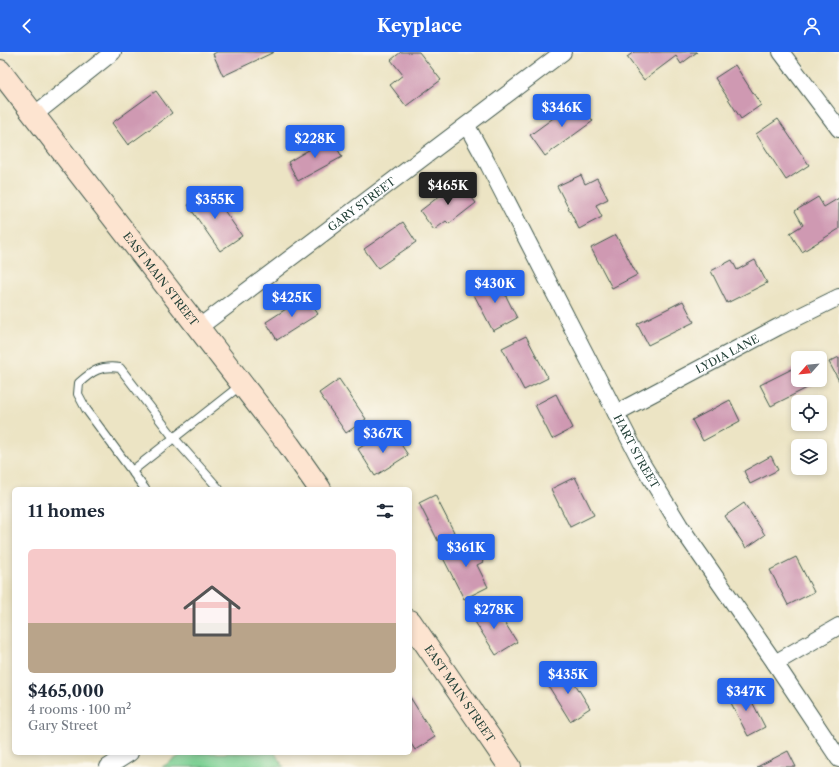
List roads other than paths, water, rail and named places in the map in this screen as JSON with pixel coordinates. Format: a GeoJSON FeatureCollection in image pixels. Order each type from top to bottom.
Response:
{"type":"FeatureCollection","features":[{"type":"Feature","properties":{"kind":"main road","name":"EAST MAIN STREET"},"geometry":{"type":"LineString","coordinates":[[0,71],[289,445],[319,487]]}},
{"type":"Feature","properties":{"kind":"main road","name":"EAST MAIN STREET"},"geometry":{"type":"LineString","coordinates":[[412,624],[510,767]]}},
{"type":"Feature","properties":{"kind":"street"},"geometry":{"type":"LineString","coordinates":[[34,115],[113,52]]}},
{"type":"Feature","properties":{"kind":"street","name":"GARY STREET"},"geometry":{"type":"LineString","coordinates":[[198,328],[563,52]]}},
{"type":"Feature","properties":{"kind":"street"},"geometry":{"type":"LineString","coordinates":[[781,52],[839,129]]}},
{"type":"Feature","properties":{"kind":"street","name":"HART STREET"},"geometry":{"type":"LineString","coordinates":[[467,126],[641,462],[680,526],[839,759]]}},
{"type":"Feature","properties":{"kind":"street","name":"LYDIA LANE"},"geometry":{"type":"LineString","coordinates":[[616,413],[778,327],[839,297]]}},
{"type":"Feature","properties":{"kind":"street"},"geometry":{"type":"LineString","coordinates":[[775,664],[839,626]]}},
{"type":"Feature","properties":{"kind":"street"},"geometry":{"type":"LineString","coordinates":[[108,767],[127,755]]}},
{"type":"Feature","properties":{"kind":"lane"},"geometry":{"type":"LineString","coordinates":[[144,487],[86,409],[78,394],[78,383],[91,372],[108,366],[120,368],[174,438],[218,487]]}},
{"type":"Feature","properties":{"kind":"lane"},"geometry":{"type":"LineString","coordinates":[[132,471],[242,384]]}}]}
